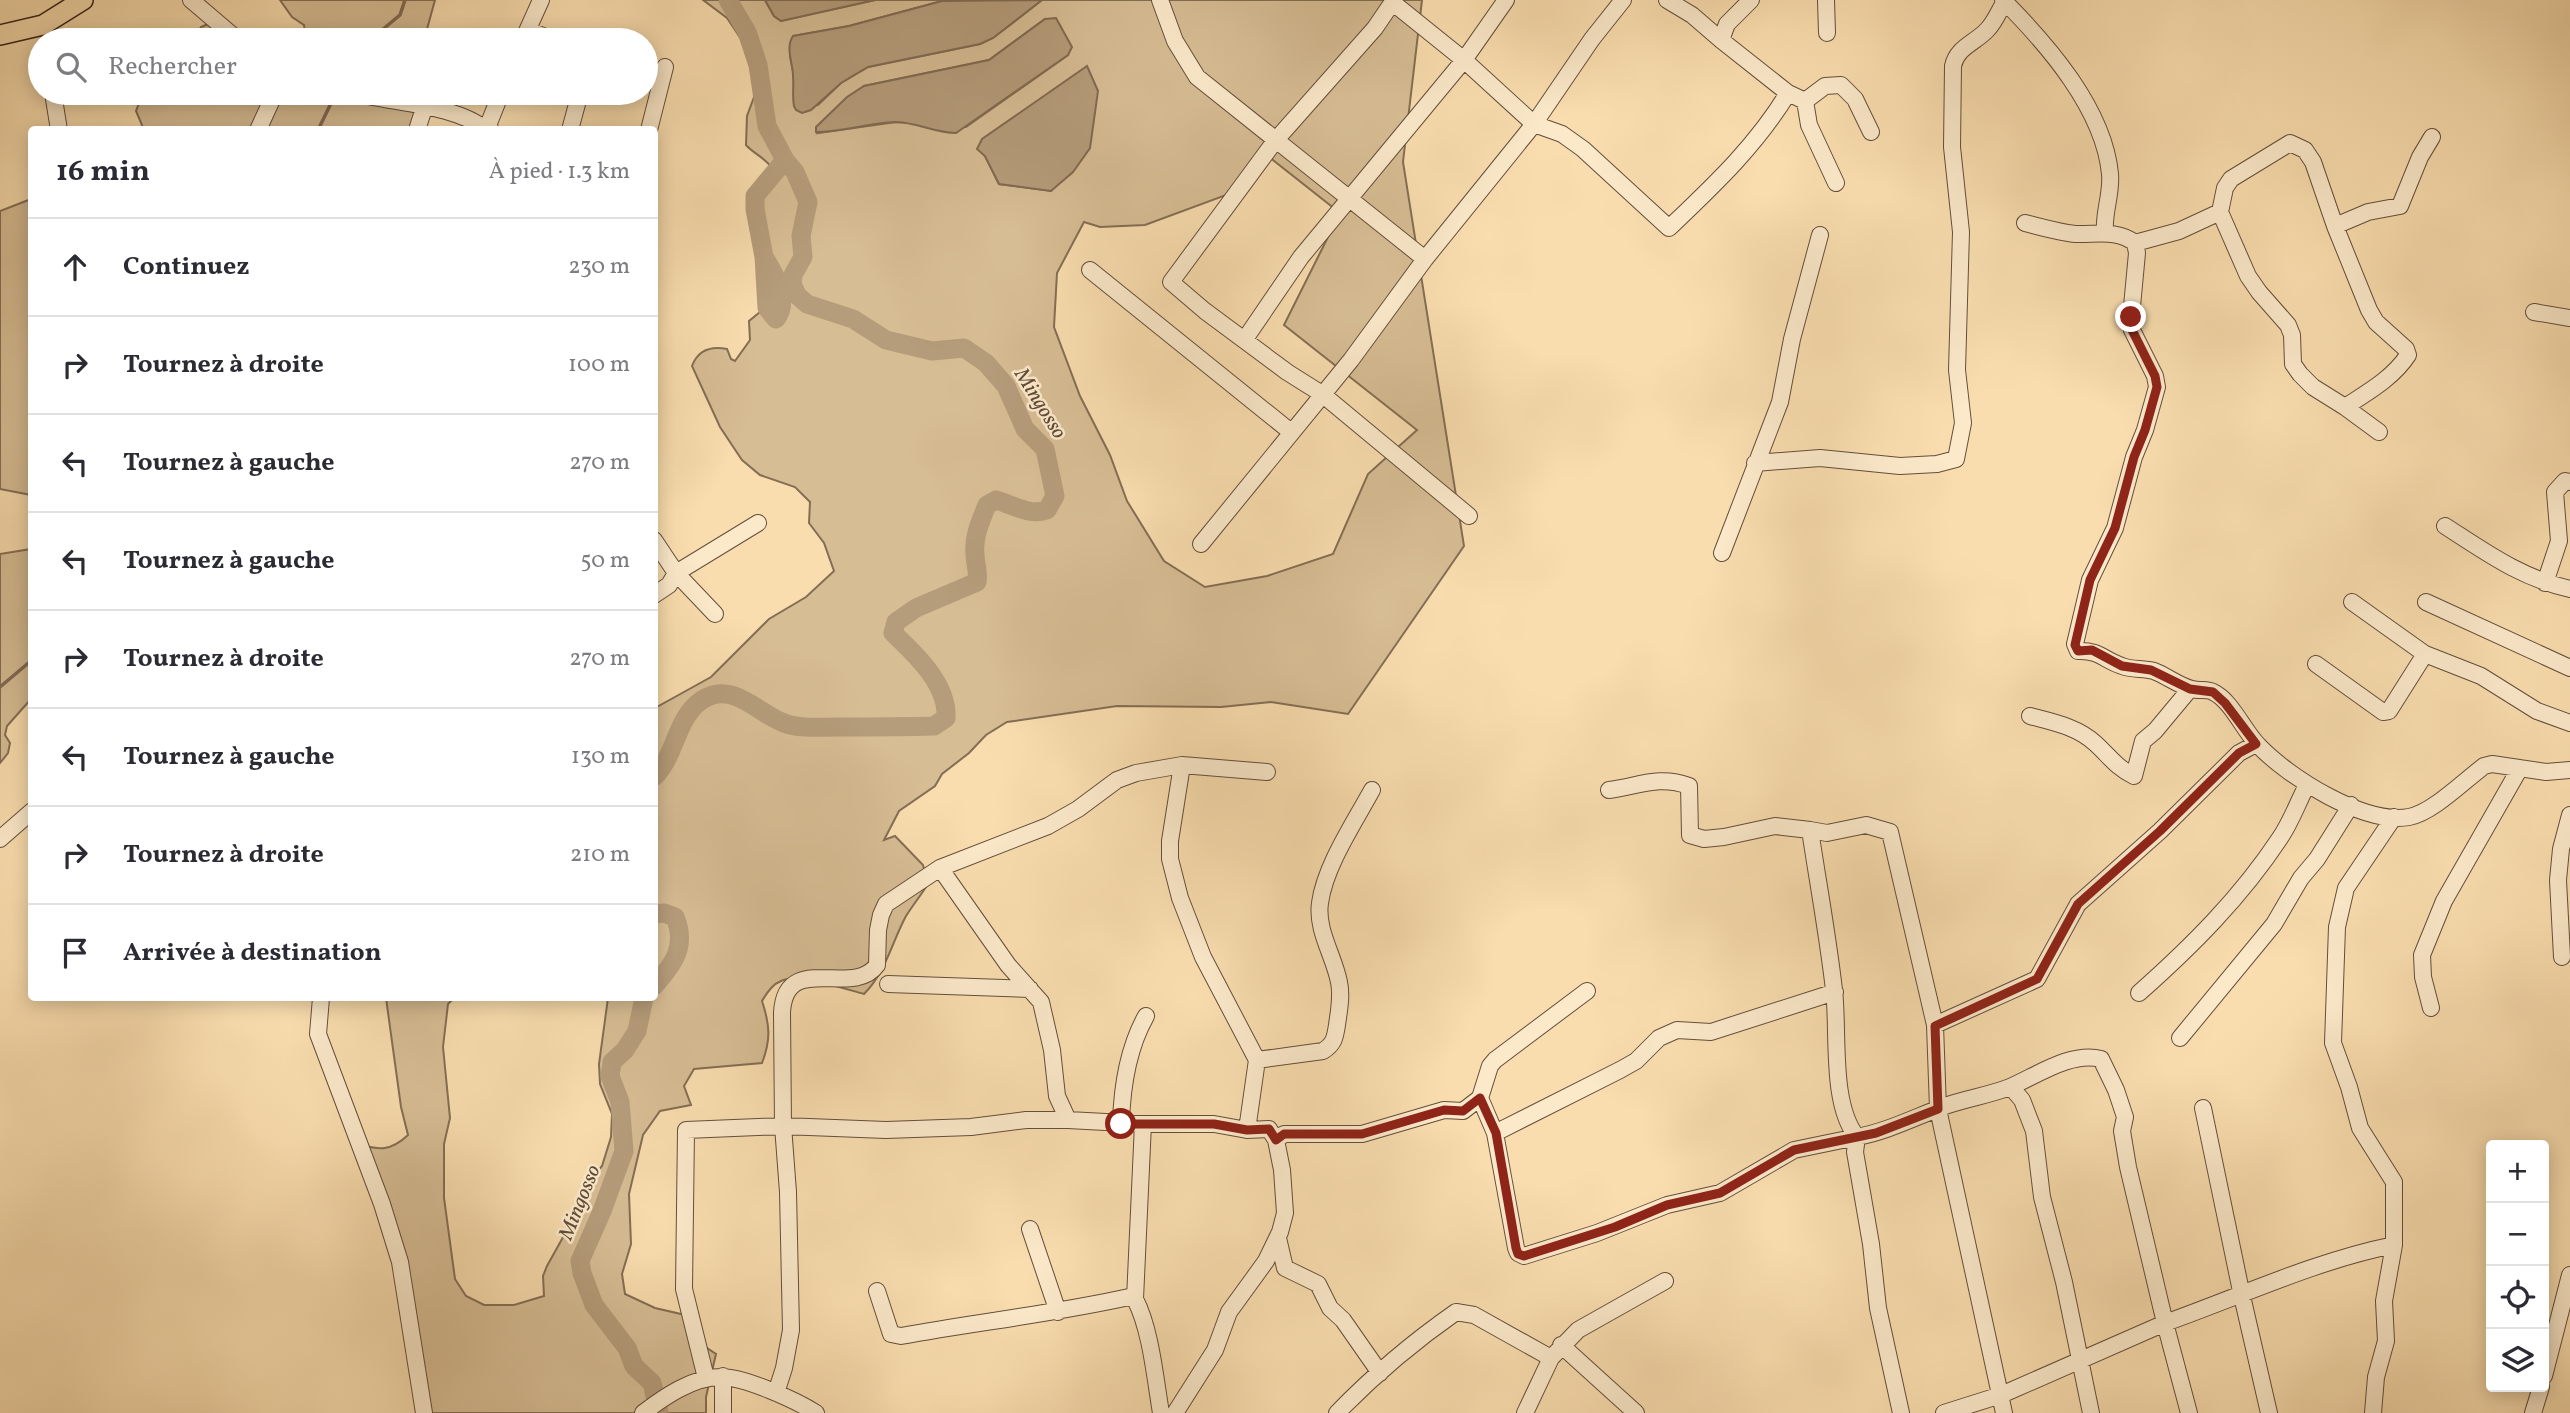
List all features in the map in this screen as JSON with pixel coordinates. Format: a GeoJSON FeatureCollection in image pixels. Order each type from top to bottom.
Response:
{"type":"FeatureCollection","features":[{"type":"Feature","properties":{"kind":"main road"},"geometry":{"type":"LineString","coordinates":[[49,28],[83,0]]}},
{"type":"Feature","properties":{"kind":"main road"},"geometry":{"type":"LineString","coordinates":[[0,35],[28,33]]}},
{"type":"Feature","properties":{"kind":"street"},"geometry":{"type":"LineString","coordinates":[[191,0],[224,28]]}},
{"type":"Feature","properties":{"kind":"street"},"geometry":{"type":"LineString","coordinates":[[529,28],[541,0]]}},
{"type":"Feature","properties":{"kind":"street"},"geometry":{"type":"LineString","coordinates":[[1160,0],[1175,41],[1197,77],[1425,259]]}},
{"type":"Feature","properties":{"kind":"street"},"geometry":{"type":"LineString","coordinates":[[1245,339],[1301,257],[1464,60],[1506,0]]}},
{"type":"Feature","properties":{"kind":"street"},"geometry":{"type":"LineString","coordinates":[[1201,544],[1351,360],[1425,259],[1535,124],[1592,39],[1623,0]]}},
{"type":"Feature","properties":{"kind":"street"},"geometry":{"type":"LineString","coordinates":[[1667,0],[1692,15],[1788,93],[1805,101]]}},
{"type":"Feature","properties":{"kind":"street"},"geometry":{"type":"LineString","coordinates":[[1721,40],[1727,24],[1751,0]]}},
{"type":"Feature","properties":{"kind":"street"},"geometry":{"type":"LineString","coordinates":[[1826,0],[1827,33]]}},
{"type":"Feature","properties":{"kind":"street"},"geometry":{"type":"LineString","coordinates":[[1469,516],[1322,394],[1287,372],[1171,282],[1275,141],[1375,28],[1393,1],[1535,124],[1562,134],[1583,149],[1670,228],[1741,159],[1774,117],[1788,93]]}},
{"type":"Feature","properties":{"kind":"street"},"geometry":{"type":"LineString","coordinates":[[1755,463],[1821,458],[1900,466],[1937,464],[1956,459],[1962,423],[1957,370],[1961,232],[1952,147],[1953,66],[1961,50],[1985,32],[2004,1],[2077,89],[2095,123],[2105,151],[2110,177],[2105,233]]}},
{"type":"Feature","properties":{"kind":"street"},"geometry":{"type":"LineString","coordinates":[[658,94],[665,66]]}},
{"type":"Feature","properties":{"kind":"street"},"geometry":{"type":"LineString","coordinates":[[1805,101],[1825,86],[1841,85],[1855,99],[1871,132]]}},
{"type":"Feature","properties":{"kind":"street"},"geometry":{"type":"LineString","coordinates":[[1805,101],[1809,124],[1836,183]]}},
{"type":"Feature","properties":{"kind":"street"},"geometry":{"type":"LineString","coordinates":[[54,105],[58,126]]}},
{"type":"Feature","properties":{"kind":"street"},"geometry":{"type":"LineString","coordinates":[[260,126],[269,105]]}},
{"type":"Feature","properties":{"kind":"street"},"geometry":{"type":"LineString","coordinates":[[420,105],[480,126]]}},
{"type":"Feature","properties":{"kind":"street"},"geometry":{"type":"LineString","coordinates":[[489,126],[497,105]]}},
{"type":"Feature","properties":{"kind":"street"},"geometry":{"type":"LineString","coordinates":[[571,126],[577,105]]}},
{"type":"Feature","properties":{"kind":"street"},"geometry":{"type":"LineString","coordinates":[[650,126],[655,105]]}},
{"type":"Feature","properties":{"kind":"street"},"geometry":{"type":"LineString","coordinates":[[418,126],[425,106]]}},
{"type":"Feature","properties":{"kind":"street"},"geometry":{"type":"LineString","coordinates":[[2335,226],[2368,212],[2400,206],[2420,157],[2432,137]]}},
{"type":"Feature","properties":{"kind":"street"},"geometry":{"type":"LineString","coordinates":[[2345,407],[2384,381],[2402,365],[2408,355],[2406,349],[2376,322],[2369,310],[2313,162],[2305,150],[2290,143],[2231,179],[2225,188],[2220,212],[2248,275],[2288,325],[2292,335],[2293,364],[2300,374],[2313,387],[2379,432]]}},
{"type":"Feature","properties":{"kind":"street"},"geometry":{"type":"LineString","coordinates":[[2135,243],[2179,231],[2220,212]]}},
{"type":"Feature","properties":{"kind":"street"},"geometry":{"type":"LineString","coordinates":[[2025,223],[2072,233],[2105,233],[2127,237],[2135,243],[2137,253],[2132,330],[2155,376],[2157,387],[2115,528],[2090,580],[2075,645],[2078,651],[2092,650],[2122,666],[2151,670],[2190,689],[2213,692],[2225,703],[2256,744],[2281,767],[2307,785],[2330,798],[2394,817],[2410,817],[2426,810],[2484,766],[2492,764],[2546,772],[2570,770]]}},
{"type":"Feature","properties":{"kind":"street"},"geometry":{"type":"LineString","coordinates":[[1722,553],[1780,402],[1791,339],[1820,235]]}},
{"type":"Feature","properties":{"kind":"street"},"geometry":{"type":"LineString","coordinates":[[1090,270],[1291,432]]}},
{"type":"Feature","properties":{"kind":"street"},"geometry":{"type":"LineString","coordinates":[[2534,312],[2570,318]]}},
{"type":"Feature","properties":{"kind":"street"},"geometry":{"type":"LineString","coordinates":[[2545,583],[2559,541],[2555,492],[2565,481],[2570,482]]}},
{"type":"Feature","properties":{"kind":"street"},"geometry":{"type":"LineString","coordinates":[[658,592],[670,584],[676,573],[758,523]]}},
{"type":"Feature","properties":{"kind":"street"},"geometry":{"type":"LineString","coordinates":[[2445,526],[2510,568],[2545,583],[2570,589]]}},
{"type":"Feature","properties":{"kind":"street"},"geometry":{"type":"LineString","coordinates":[[658,546],[676,573],[715,614]]}},
{"type":"Feature","properties":{"kind":"street"},"geometry":{"type":"LineString","coordinates":[[2352,602],[2425,654],[2482,676],[2537,711],[2570,723]]}},
{"type":"Feature","properties":{"kind":"street"},"geometry":{"type":"LineString","coordinates":[[2426,602],[2570,668]]}},
{"type":"Feature","properties":{"kind":"street"},"geometry":{"type":"LineString","coordinates":[[2316,664],[2383,712],[2389,711],[2425,654]]}},
{"type":"Feature","properties":{"kind":"street"},"geometry":{"type":"LineString","coordinates":[[2030,716],[2077,730],[2095,742],[2118,768],[2134,776],[2143,741],[2155,731],[2190,689]]}},
{"type":"Feature","properties":{"kind":"street"},"geometry":{"type":"LineString","coordinates":[[1935,1026],[2037,979],[2078,904],[2160,831],[2222,768],[2239,753],[2256,744]]}},
{"type":"Feature","properties":{"kind":"street"},"geometry":{"type":"LineString","coordinates":[[1182,765],[1170,841],[1170,859],[1180,898],[1203,957],[1257,1060],[1247,1130]]}},
{"type":"Feature","properties":{"kind":"street"},"geometry":{"type":"LineString","coordinates":[[776,1393],[791,1330],[788,1192],[783,1126],[782,1013],[783,999],[790,987],[802,980],[846,979],[874,969],[881,915],[886,904],[940,868],[1048,825],[1078,810],[1117,780],[1182,765],[1267,772]]}},
{"type":"Feature","properties":{"kind":"street"},"geometry":{"type":"LineString","coordinates":[[2431,1008],[2423,977],[2422,955],[2451,889],[2520,768]]}},
{"type":"Feature","properties":{"kind":"street"},"geometry":{"type":"LineString","coordinates":[[1609,790],[1656,779],[1674,780],[1689,786],[1690,835],[1704,839],[1775,826],[1827,833],[1866,825],[1890,832],[1935,1026],[1938,1109],[2004,1413]]}},
{"type":"Feature","properties":{"kind":"street"},"geometry":{"type":"LineString","coordinates":[[2139,993],[2182,955],[2225,910],[2281,837],[2307,785]]}},
{"type":"Feature","properties":{"kind":"street"},"geometry":{"type":"LineString","coordinates":[[1257,1060],[1322,1051],[1331,1046],[1335,1039],[1341,995],[1339,980],[1322,928],[1320,902],[1342,843],[1373,790]]}},
{"type":"Feature","properties":{"kind":"street"},"geometry":{"type":"LineString","coordinates":[[2180,1038],[2274,924],[2301,878],[2317,859],[2351,805]]}},
{"type":"Feature","properties":{"kind":"street"},"geometry":{"type":"LineString","coordinates":[[0,839],[28,814]]}},
{"type":"Feature","properties":{"kind":"street"},"geometry":{"type":"LineString","coordinates":[[2562,957],[2558,880],[2561,849],[2570,815]]}},
{"type":"Feature","properties":{"kind":"street"},"geometry":{"type":"LineString","coordinates":[[2373,1413],[2376,1377],[2386,1341],[2384,1301],[2394,1245],[2394,1182],[2360,1128],[2333,1043],[2337,927],[2346,888],[2394,817]]}},
{"type":"Feature","properties":{"kind":"street"},"geometry":{"type":"LineString","coordinates":[[1811,830],[1835,992],[1841,1093],[1848,1127],[1857,1137],[1855,1152],[1871,1244],[1878,1308],[1901,1413]]}},
{"type":"Feature","properties":{"kind":"street"},"geometry":{"type":"LineString","coordinates":[[940,868],[1008,965],[1041,1002],[1052,1050],[1058,1096],[1068,1121]]}},
{"type":"Feature","properties":{"kind":"street"},"geometry":{"type":"LineString","coordinates":[[888,984],[1030,989]]}},
{"type":"Feature","properties":{"kind":"street"},"geometry":{"type":"LineString","coordinates":[[1276,1140],[1284,1134],[1362,1134],[1444,1110],[1463,1111],[1480,1098],[1490,1066],[1495,1060],[1587,990]]}},
{"type":"Feature","properties":{"kind":"street"},"geometry":{"type":"LineString","coordinates":[[1496,1133],[1636,1061],[1659,1038],[1677,1030],[1711,1032],[1835,992]]}},
{"type":"Feature","properties":{"kind":"street"},"geometry":{"type":"LineString","coordinates":[[321,1001],[318,1034],[398,1252],[424,1413]]}},
{"type":"Feature","properties":{"kind":"street"},"geometry":{"type":"LineString","coordinates":[[1121,1124],[1122,1098],[1135,1037],[1146,1016]]}},
{"type":"Feature","properties":{"kind":"street"},"geometry":{"type":"LineString","coordinates":[[1480,1098],[1496,1133],[1516,1248],[1518,1254],[1524,1256],[1615,1227],[1667,1205],[1720,1193],[1794,1150],[1876,1133],[1938,1109],[2011,1087],[2027,1077],[2073,1061],[2091,1057],[2101,1059],[2125,1117],[2122,1131],[2128,1167],[2189,1413]]}},
{"type":"Feature","properties":{"kind":"street"},"geometry":{"type":"LineString","coordinates":[[2011,1087],[2022,1100],[2034,1131],[2042,1198],[2064,1282],[2091,1413]]}},
{"type":"Feature","properties":{"kind":"street"},"geometry":{"type":"LineString","coordinates":[[2203,1108],[2269,1413]]}},
{"type":"Feature","properties":{"kind":"street"},"geometry":{"type":"LineString","coordinates":[[706,1378],[684,1289],[686,1130],[783,1126],[886,1130],[971,1127],[1026,1120],[1143,1125],[1214,1124],[1247,1130],[1269,1129],[1276,1140],[1282,1170],[1284,1213],[1278,1238],[1266,1261],[1229,1311],[1215,1350],[1175,1413]]}},
{"type":"Feature","properties":{"kind":"street"},"geometry":{"type":"LineString","coordinates":[[1143,1125],[1135,1298],[1140,1308],[1161,1413]]}},
{"type":"Feature","properties":{"kind":"street"},"geometry":{"type":"LineString","coordinates":[[1030,1229],[1058,1312]]}},
{"type":"Feature","properties":{"kind":"street"},"geometry":{"type":"LineString","coordinates":[[1278,1238],[1286,1268],[1318,1284],[1330,1308],[1343,1320],[1380,1373]]}},
{"type":"Feature","properties":{"kind":"street"},"geometry":{"type":"LineString","coordinates":[[1944,1413],[2001,1395],[2165,1323],[2242,1296],[2309,1268],[2394,1245]]}},
{"type":"Feature","properties":{"kind":"street"},"geometry":{"type":"LineString","coordinates":[[2549,1357],[2570,1275]]}},
{"type":"Feature","properties":{"kind":"street"},"geometry":{"type":"LineString","coordinates":[[1525,1413],[1556,1352],[1590,1322],[1665,1281]]}},
{"type":"Feature","properties":{"kind":"street"},"geometry":{"type":"LineString","coordinates":[[877,1291],[891,1334],[901,1336],[978,1321],[1058,1312],[1135,1298]]}},
{"type":"Feature","properties":{"kind":"street"},"geometry":{"type":"LineString","coordinates":[[1336,1413],[1429,1331],[1456,1312],[1474,1315],[1556,1352],[1629,1411]]}},
{"type":"Feature","properties":{"kind":"street"},"geometry":{"type":"LineString","coordinates":[[723,1376],[723,1413]]}},
{"type":"Feature","properties":{"kind":"street"},"geometry":{"type":"LineString","coordinates":[[644,1412],[675,1391],[706,1378],[723,1376],[776,1393],[816,1413]]}},
{"type":"Feature","properties":{"kind":"street"},"geometry":{"type":"LineString","coordinates":[[2538,1412],[2540,1392]]}},
{"type":"Feature","properties":{"kind":"shaded area"},"geometry":{"type":"Polygon","coordinates":[[[280,0],[435,0],[427,28],[304,28],[292,17],[280,0]]]}},
{"type":"Feature","properties":{"kind":"shaded area"},"geometry":{"type":"Polygon","coordinates":[[[703,0],[765,0],[774,16],[781,21],[875,0],[959,0],[942,1],[849,26],[793,36],[790,56],[794,76],[794,106],[818,105],[841,83],[868,67],[980,44],[993,38],[1042,0],[1422,0],[1403,162],[1464,546],[1348,714],[1271,702],[1221,707],[1117,706],[1007,722],[986,735],[969,753],[942,774],[935,786],[899,811],[884,840],[895,836],[923,865],[928,884],[906,916],[872,985],[864,994],[810,980],[789,979],[778,982],[762,1001],[768,1032],[762,1063],[694,1069],[684,1086],[691,1105],[660,1111],[643,1135],[629,1194],[631,1244],[622,1274],[625,1294],[655,1308],[685,1315],[704,1346],[716,1354],[706,1397],[706,1413],[419,1413],[397,1263],[355,1144],[389,1147],[408,1135],[401,1107],[386,1001],[451,1001],[448,1004],[443,1047],[450,1118],[444,1144],[444,1198],[455,1279],[466,1296],[484,1305],[514,1305],[544,1296],[543,1276],[547,1266],[589,1181],[602,1166],[611,1137],[612,1114],[600,1084],[599,1064],[608,1001],[658,1001],[658,706],[711,677],[769,619],[806,597],[834,571],[824,543],[809,523],[810,502],[795,487],[760,475],[742,460],[720,427],[692,366],[701,353],[716,348],[727,349],[731,359],[735,361],[750,340],[749,321],[760,312],[761,279],[750,200],[758,182],[769,173],[771,167],[746,145],[747,116],[757,89],[747,48],[727,18],[703,0]],[[1045,19],[989,60],[864,86],[818,133],[896,122],[966,127],[1068,55],[1045,19]],[[977,148],[985,156],[999,184],[1052,191],[977,148]],[[1269,157],[1229,194],[1145,225],[1100,227],[1084,222],[1057,273],[1054,327],[1080,396],[1110,455],[1127,501],[1164,561],[1205,587],[1267,576],[1333,554],[1368,474],[1417,430],[1284,325],[1340,213],[1269,157]]]}},
{"type":"Feature","properties":{"kind":"shaded area"},"geometry":{"type":"Polygon","coordinates":[[[765,0],[875,0],[781,21],[774,16],[765,0]]]}},
{"type":"Feature","properties":{"kind":"shaded area"},"geometry":{"type":"Polygon","coordinates":[[[1042,0],[993,38],[980,44],[868,67],[841,83],[811,110],[802,113],[794,106],[793,71],[789,51],[793,36],[849,26],[942,1],[1042,0]]]}},
{"type":"Feature","properties":{"kind":"shaded area"},"geometry":{"type":"Polygon","coordinates":[[[1056,18],[1072,47],[1068,55],[956,133],[895,122],[816,132],[816,127],[847,97],[864,86],[989,60],[1045,19],[1056,18]]]}},
{"type":"Feature","properties":{"kind":"shaded area"},"geometry":{"type":"Polygon","coordinates":[[[210,23],[220,28],[200,28],[210,23]]]}},
{"type":"Feature","properties":{"kind":"shaded area"},"geometry":{"type":"Polygon","coordinates":[[[1087,66],[1098,91],[1090,148],[1073,172],[1051,191],[999,184],[985,156],[977,149],[982,139],[1087,66]]]}},
{"type":"Feature","properties":{"kind":"shaded area"},"geometry":{"type":"Polygon","coordinates":[[[138,105],[424,105],[416,126],[142,126],[136,111],[138,105]]]}},
{"type":"Feature","properties":{"kind":"shaded area"},"geometry":{"type":"Polygon","coordinates":[[[28,200],[28,494],[0,489],[0,211],[28,200]]]}},
{"type":"Feature","properties":{"kind":"shaded area"},"geometry":{"type":"Polygon","coordinates":[[[28,549],[28,702],[7,726],[5,735],[10,743],[8,753],[0,763],[0,554],[28,549]]]}},
{"type":"Feature","properties":{"kind":"waterway"},"geometry":{"type":"LineString","coordinates":[[384,28],[400,15],[405,0]]}},
{"type":"Feature","properties":{"kind":"waterway","name":"Mingosso"},"geometry":{"type":"LineString","coordinates":[[658,772],[693,707],[713,695],[734,696],[784,723],[803,727],[934,726],[946,718],[942,693],[920,660],[893,633],[896,622],[916,608],[977,582],[975,541],[987,505],[996,500],[1034,512],[1047,510],[1055,496],[1045,449],[1025,429],[1006,386],[986,363],[964,348],[932,351],[886,340],[853,319],[807,304],[797,295],[792,284],[793,275],[803,257],[801,236],[808,202],[795,172],[785,160],[767,126],[758,65],[747,32],[728,0]]}},
{"type":"Feature","properties":{"kind":"waterway"},"geometry":{"type":"LineString","coordinates":[[320,126],[330,105]]}},
{"type":"Feature","properties":{"kind":"waterway"},"geometry":{"type":"LineString","coordinates":[[764,257],[776,279],[781,296],[782,304],[776,319],[767,308],[764,257],[755,196],[785,160]]}},
{"type":"Feature","properties":{"kind":"waterway"},"geometry":{"type":"LineString","coordinates":[[0,687],[28,663]]}},
{"type":"Feature","properties":{"kind":"waterway","name":"Mingosso"},"geometry":{"type":"LineString","coordinates":[[658,914],[675,917],[680,937],[677,954],[658,981]]}},
{"type":"Feature","properties":{"kind":"waterway","name":"Mingosso"},"geometry":{"type":"LineString","coordinates":[[643,1001],[637,1031],[625,1050],[612,1062],[610,1076],[620,1102],[624,1151],[580,1261],[594,1305],[627,1348],[634,1366],[652,1383],[659,1413]]}},
{"type":"Feature","properties":{"kind":"route"},"geometry":{"type":"LineString","coordinates":[[1121,1124],[1214,1124],[1247,1130],[1269,1129],[1276,1140],[1284,1134],[1362,1134],[1444,1110],[1463,1111],[1480,1098],[1496,1133],[1516,1248],[1518,1254],[1524,1256],[1615,1227],[1667,1205],[1720,1193],[1794,1150],[1876,1133],[1938,1109],[1935,1026],[2037,979],[2078,904],[2160,831],[2213,776],[2239,753],[2256,744],[2225,703],[2213,692],[2190,689],[2151,670],[2122,666],[2092,650],[2078,651],[2075,645],[2090,580],[2120,514],[2134,457],[2157,387],[2155,376],[2132,330],[2131,317]]}}]}
